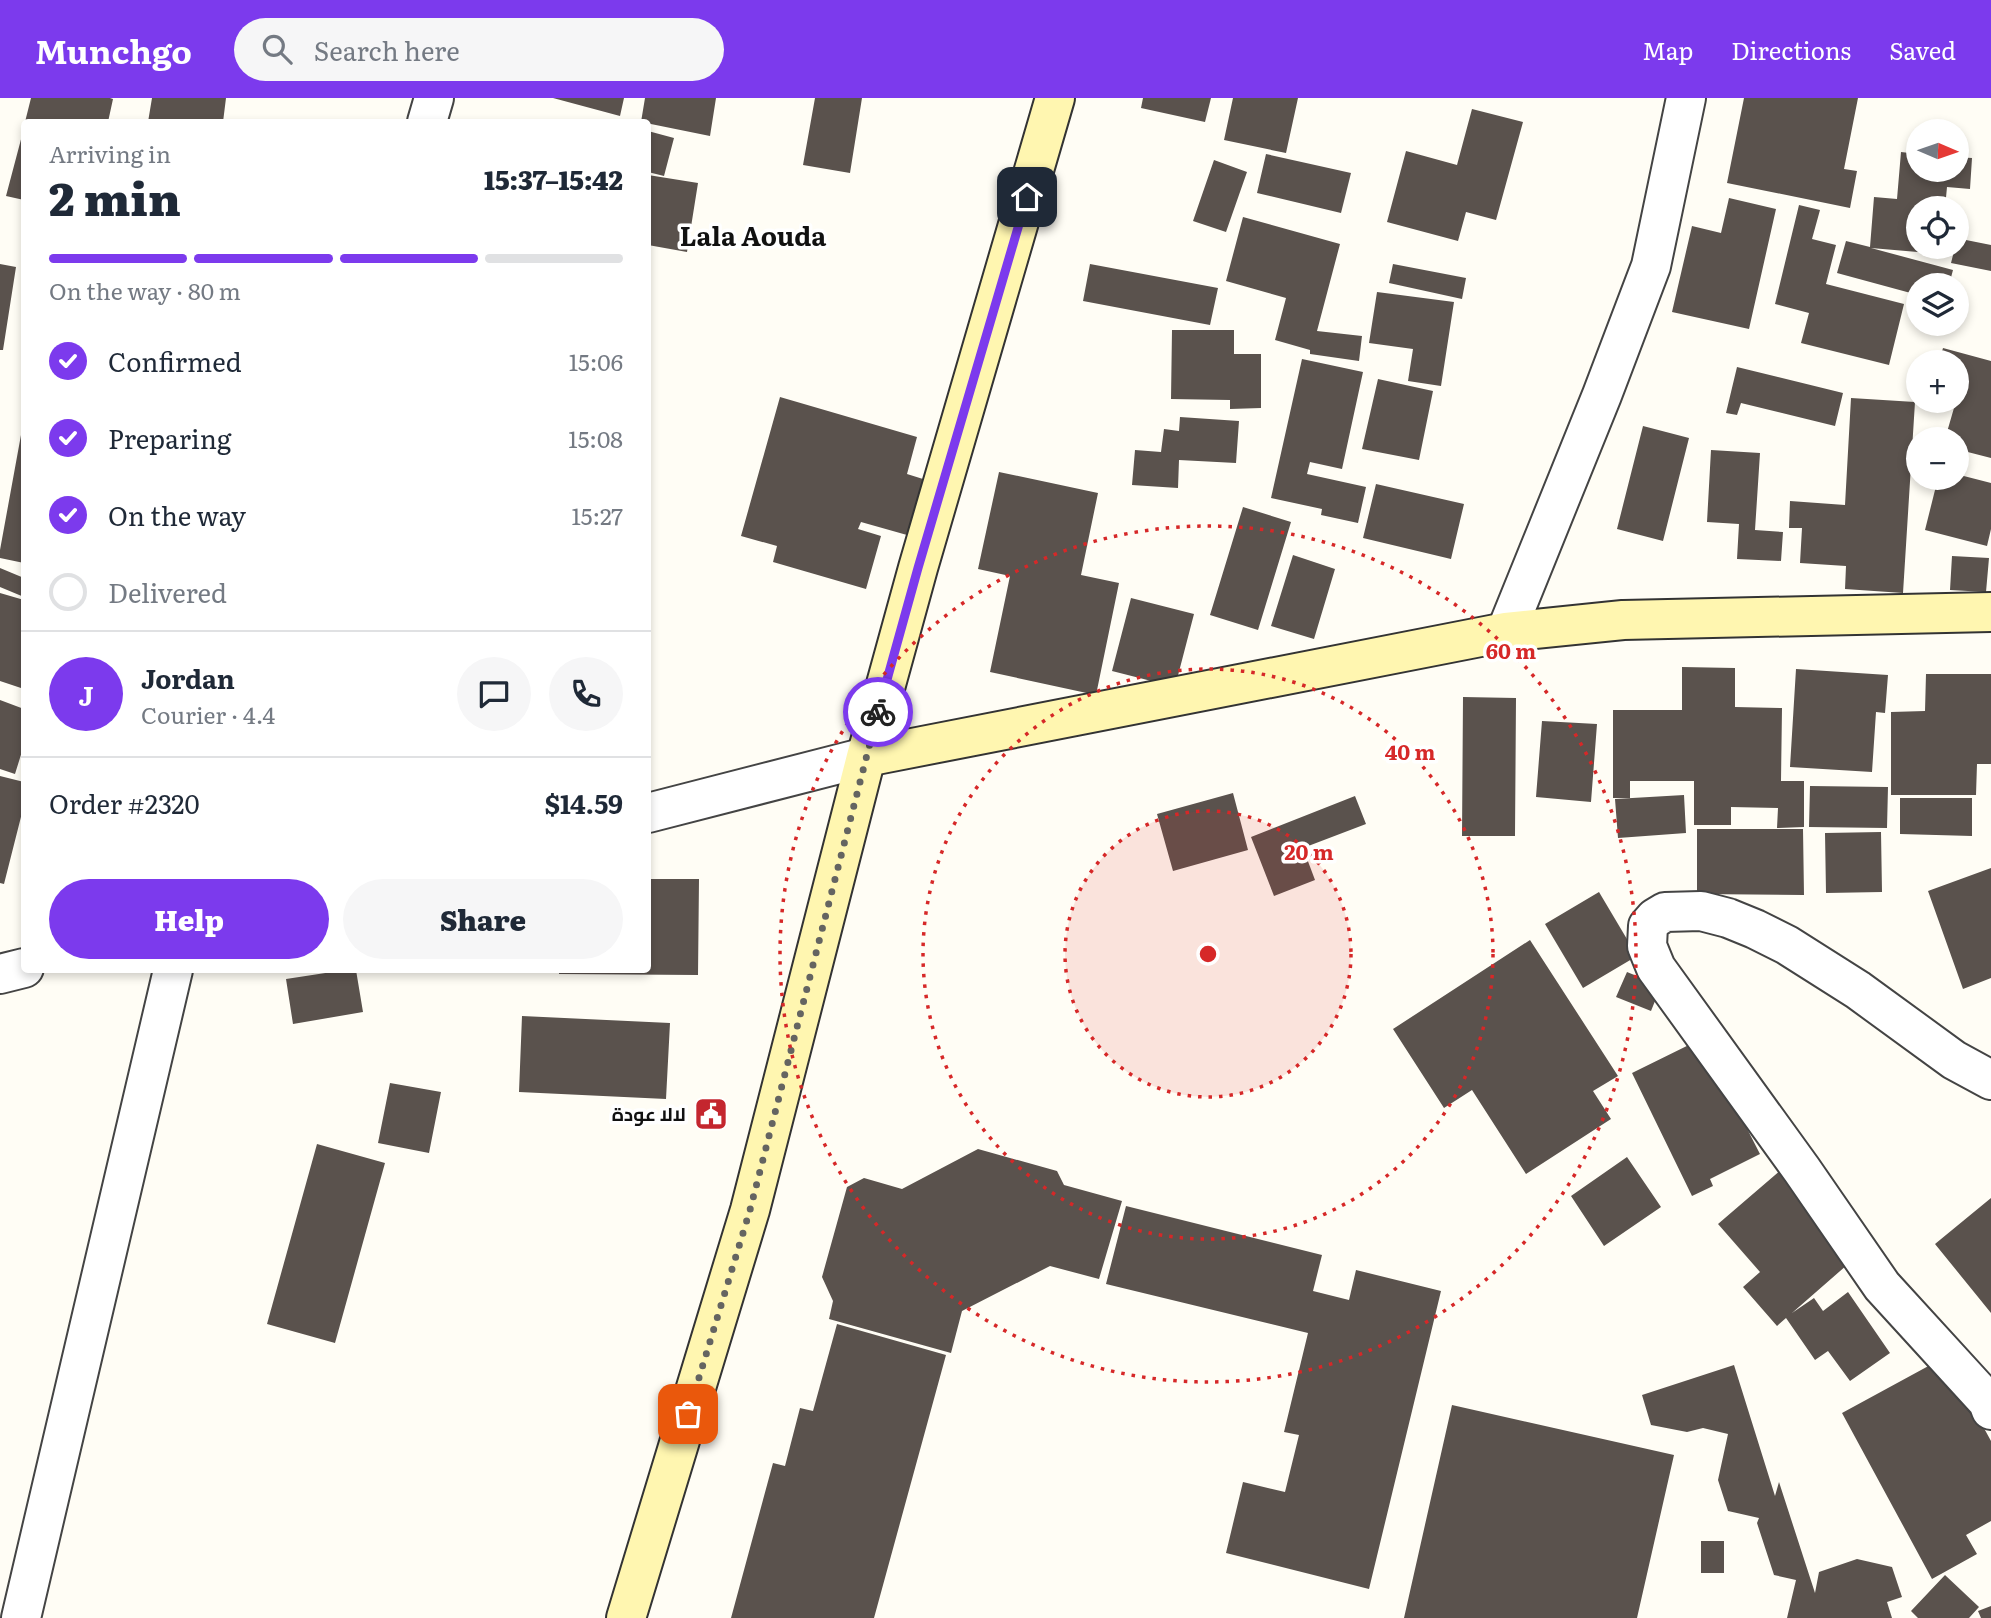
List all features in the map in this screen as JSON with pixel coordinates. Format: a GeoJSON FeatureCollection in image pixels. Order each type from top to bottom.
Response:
{"type":"FeatureCollection","features":[{"type":"Feature","properties":{"kind":"main road"},"geometry":{"type":"LineString","coordinates":[[626,1618],[750,1210],[866,757],[918,568],[1055,98]]}},
{"type":"Feature","properties":{"kind":"main road"},"geometry":{"type":"LineString","coordinates":[[866,757],[1506,632],[1623,620],[1991,612]]}},
{"type":"Feature","properties":{"kind":"street"},"geometry":{"type":"LineString","coordinates":[[428,119],[434,98]]}},
{"type":"Feature","properties":{"kind":"street"},"geometry":{"type":"LineString","coordinates":[[1506,632],[1651,266],[1686,98]]}},
{"type":"Feature","properties":{"kind":"street"},"geometry":{"type":"LineString","coordinates":[[651,812],[866,757]]}},
{"type":"Feature","properties":{"kind":"street"},"geometry":{"type":"LineString","coordinates":[[1991,1080],[1954,1060],[1858,990],[1787,945],[1755,929],[1701,911],[1665,912],[1648,926],[1647,946],[1656,968],[1707,1041],[1802,1170],[1882,1286],[1987,1402],[1991,1410]]}},
{"type":"Feature","properties":{"kind":"street"},"geometry":{"type":"LineString","coordinates":[[0,974],[21,969]]}},
{"type":"Feature","properties":{"kind":"street"},"geometry":{"type":"LineString","coordinates":[[21,1618],[172,973]]}},
{"type":"Feature","properties":{"kind":"building"},"geometry":{"type":"Polygon","coordinates":[[[31,98],[113,99],[109,119],[26,119],[31,98]]]}},
{"type":"Feature","properties":{"kind":"building"},"geometry":{"type":"Polygon","coordinates":[[[152,98],[226,98],[223,119],[148,119],[152,98]]]}},
{"type":"Feature","properties":{"kind":"building"},"geometry":{"type":"Polygon","coordinates":[[[553,98],[624,98],[620,116],[553,98]]]}},
{"type":"Feature","properties":{"kind":"building"},"geometry":{"type":"Polygon","coordinates":[[[645,98],[716,98],[710,136],[651,124],[651,119],[642,119],[645,98]]]}},
{"type":"Feature","properties":{"kind":"building"},"geometry":{"type":"Polygon","coordinates":[[[815,98],[862,98],[850,173],[803,165],[815,98]]]}},
{"type":"Feature","properties":{"kind":"building"},"geometry":{"type":"Polygon","coordinates":[[[1143,98],[1211,98],[1205,122],[1141,108],[1143,98]]]}},
{"type":"Feature","properties":{"kind":"building"},"geometry":{"type":"Polygon","coordinates":[[[1233,98],[1298,98],[1286,153],[1224,140],[1233,98]]]}},
{"type":"Feature","properties":{"kind":"building"},"geometry":{"type":"Polygon","coordinates":[[[1744,98],[1858,98],[1844,169],[1857,171],[1850,208],[1727,183],[1744,98]]]}},
{"type":"Feature","properties":{"kind":"building"},"geometry":{"type":"Polygon","coordinates":[[[1472,109],[1523,122],[1496,220],[1466,212],[1458,241],[1387,222],[1406,151],[1457,165],[1472,109]]]}},
{"type":"Feature","properties":{"kind":"building"},"geometry":{"type":"Polygon","coordinates":[[[651,132],[674,138],[664,176],[651,173],[651,132]]]}},
{"type":"Feature","properties":{"kind":"building"},"geometry":{"type":"Polygon","coordinates":[[[21,139],[21,199],[6,196],[21,139]]]}},
{"type":"Feature","properties":{"kind":"building"},"geometry":{"type":"Polygon","coordinates":[[[1901,152],[1906,153],[1906,182],[1969,182],[1969,158],[1972,158],[1970,189],[1947,187],[1946,196],[1906,196],[1906,251],[1871,248],[1953,270],[1952,273],[1906,273],[1906,292],[1837,273],[1846,241],[1870,247],[1874,197],[1897,199],[1901,152]]]}},
{"type":"Feature","properties":{"kind":"building"},"geometry":{"type":"Polygon","coordinates":[[[1266,154],[1351,173],[1341,213],[1257,193],[1266,154]]]}},
{"type":"Feature","properties":{"kind":"building"},"geometry":{"type":"Polygon","coordinates":[[[1214,160],[1247,172],[1226,232],[1193,221],[1214,160]]]}},
{"type":"Feature","properties":{"kind":"building"},"geometry":{"type":"Polygon","coordinates":[[[651,175],[698,183],[687,252],[651,246],[651,175]]]}},
{"type":"Feature","properties":{"kind":"building"},"geometry":{"type":"Polygon","coordinates":[[[1729,198],[1776,209],[1749,329],[1672,312],[1692,226],[1721,233],[1729,198]]]}},
{"type":"Feature","properties":{"kind":"building"},"geometry":{"type":"Polygon","coordinates":[[[1799,205],[1820,210],[1812,239],[1836,245],[1826,284],[1904,304],[1889,365],[1801,343],[1809,313],[1775,304],[1799,205]]]}},
{"type":"Feature","properties":{"kind":"building"},"geometry":{"type":"Polygon","coordinates":[[[1243,217],[1340,244],[1317,331],[1362,336],[1359,361],[1310,354],[1310,350],[1275,340],[1286,298],[1226,281],[1243,217]]]}},
{"type":"Feature","properties":{"kind":"building"},"geometry":{"type":"Polygon","coordinates":[[[1969,241],[1991,245],[1991,271],[1951,263],[1952,259],[1969,259],[1969,241]]]}},
{"type":"Feature","properties":{"kind":"building"},"geometry":{"type":"Polygon","coordinates":[[[0,264],[16,267],[3,350],[0,350],[0,264]]]}},
{"type":"Feature","properties":{"kind":"building"},"geometry":{"type":"Polygon","coordinates":[[[1090,264],[1218,288],[1210,325],[1083,301],[1090,264]]]}},
{"type":"Feature","properties":{"kind":"building"},"geometry":{"type":"Polygon","coordinates":[[[1393,264],[1466,278],[1462,299],[1389,283],[1393,264]]]}},
{"type":"Feature","properties":{"kind":"building"},"geometry":{"type":"Polygon","coordinates":[[[1377,292],[1454,302],[1441,386],[1408,381],[1413,349],[1369,343],[1377,292]]]}},
{"type":"Feature","properties":{"kind":"building"},"geometry":{"type":"Polygon","coordinates":[[[1172,330],[1234,330],[1234,354],[1261,354],[1261,408],[1230,409],[1230,400],[1171,399],[1172,330]]]}},
{"type":"Feature","properties":{"kind":"building"},"geometry":{"type":"Polygon","coordinates":[[[1969,355],[1991,361],[1991,458],[1969,452],[1969,427],[1948,427],[1953,413],[1969,413],[1969,355]]]}},
{"type":"Feature","properties":{"kind":"building"},"geometry":{"type":"Polygon","coordinates":[[[1302,359],[1363,372],[1342,469],[1310,462],[1307,474],[1366,487],[1358,523],[1321,515],[1322,509],[1271,498],[1302,359]]]}},
{"type":"Feature","properties":{"kind":"building"},"geometry":{"type":"Polygon","coordinates":[[[1737,367],[1843,393],[1835,426],[1741,403],[1737,415],[1726,413],[1737,367]]]}},
{"type":"Feature","properties":{"kind":"building"},"geometry":{"type":"Polygon","coordinates":[[[1378,379],[1433,391],[1419,460],[1362,449],[1378,379]]]}},
{"type":"Feature","properties":{"kind":"building"},"geometry":{"type":"Polygon","coordinates":[[[780,397],[917,437],[907,474],[923,479],[907,535],[861,522],[858,529],[881,536],[866,589],[773,562],[777,546],[741,536],[780,397]]]}},
{"type":"Feature","properties":{"kind":"building"},"geometry":{"type":"Polygon","coordinates":[[[1851,398],[1906,401],[1906,413],[1914,413],[1913,427],[1906,427],[1906,490],[1909,490],[1903,593],[1845,589],[1846,566],[1800,563],[1802,528],[1789,528],[1790,501],[1845,505],[1851,398]]]}},
{"type":"Feature","properties":{"kind":"building"},"geometry":{"type":"Polygon","coordinates":[[[1180,417],[1239,421],[1236,463],[1179,460],[1178,488],[1132,485],[1135,450],[1161,452],[1164,429],[1179,431],[1180,417]]]}},
{"type":"Feature","properties":{"kind":"building"},"geometry":{"type":"Polygon","coordinates":[[[1643,426],[1689,438],[1663,541],[1617,529],[1643,426]]]}},
{"type":"Feature","properties":{"kind":"building"},"geometry":{"type":"Polygon","coordinates":[[[21,435],[21,562],[0,558],[21,435]]]}},
{"type":"Feature","properties":{"kind":"building"},"geometry":{"type":"Polygon","coordinates":[[[1711,450],[1760,453],[1755,530],[1783,532],[1781,561],[1737,559],[1739,524],[1707,522],[1711,450]]]}},
{"type":"Feature","properties":{"kind":"building"},"geometry":{"type":"Polygon","coordinates":[[[999,472],[1098,493],[1081,575],[1119,583],[1096,695],[990,672],[1010,576],[978,569],[999,472]]]}},
{"type":"Feature","properties":{"kind":"building"},"geometry":{"type":"Polygon","coordinates":[[[1969,477],[1991,483],[1991,529],[1987,546],[1925,530],[1935,490],[1969,490],[1969,477]]]}},
{"type":"Feature","properties":{"kind":"building"},"geometry":{"type":"Polygon","coordinates":[[[1376,484],[1464,504],[1451,559],[1363,538],[1376,484]]]}},
{"type":"Feature","properties":{"kind":"building"},"geometry":{"type":"Polygon","coordinates":[[[1243,507],[1291,522],[1258,630],[1210,615],[1243,507]]]}},
{"type":"Feature","properties":{"kind":"building"},"geometry":{"type":"Polygon","coordinates":[[[1293,555],[1335,569],[1314,639],[1271,626],[1293,555]]]}},
{"type":"Feature","properties":{"kind":"building"},"geometry":{"type":"Polygon","coordinates":[[[1952,556],[1989,558],[1986,592],[1950,590],[1952,556]]]}},
{"type":"Feature","properties":{"kind":"building"},"geometry":{"type":"Polygon","coordinates":[[[0,568],[21,577],[21,596],[0,587],[0,568]]]}},
{"type":"Feature","properties":{"kind":"building"},"geometry":{"type":"Polygon","coordinates":[[[0,593],[21,599],[21,688],[0,681],[0,593]]]}},
{"type":"Feature","properties":{"kind":"building"},"geometry":{"type":"Polygon","coordinates":[[[1131,598],[1194,614],[1175,687],[1112,671],[1131,598]]]}},
{"type":"Feature","properties":{"kind":"building"},"geometry":{"type":"Polygon","coordinates":[[[1682,667],[1735,668],[1735,707],[1782,708],[1781,781],[1804,781],[1804,827],[1777,828],[1778,808],[1731,807],[1731,825],[1694,825],[1694,781],[1630,781],[1630,798],[1613,798],[1613,710],[1682,710],[1682,667]]]}},
{"type":"Feature","properties":{"kind":"building"},"geometry":{"type":"Polygon","coordinates":[[[1796,669],[1888,675],[1885,713],[1876,712],[1872,772],[1790,767],[1796,669]]]}},
{"type":"Feature","properties":{"kind":"building"},"geometry":{"type":"Polygon","coordinates":[[[1926,674],[1991,674],[1991,764],[1977,764],[1976,795],[1891,795],[1891,712],[1925,711],[1926,674]]]}},
{"type":"Feature","properties":{"kind":"building"},"geometry":{"type":"Polygon","coordinates":[[[1463,697],[1516,698],[1515,836],[1462,836],[1463,697]]]}},
{"type":"Feature","properties":{"kind":"building"},"geometry":{"type":"Polygon","coordinates":[[[0,700],[21,708],[21,755],[15,774],[0,769],[0,700]]]}},
{"type":"Feature","properties":{"kind":"building"},"geometry":{"type":"Polygon","coordinates":[[[1542,721],[1597,724],[1591,802],[1536,797],[1542,721]]]}},
{"type":"Feature","properties":{"kind":"building"},"geometry":{"type":"Polygon","coordinates":[[[0,776],[21,781],[21,817],[4,884],[0,883],[0,776]]]}},
{"type":"Feature","properties":{"kind":"building"},"geometry":{"type":"Polygon","coordinates":[[[1810,786],[1888,787],[1887,828],[1809,827],[1810,786]]]}},
{"type":"Feature","properties":{"kind":"building"},"geometry":{"type":"Polygon","coordinates":[[[1233,793],[1248,850],[1173,871],[1157,814],[1233,793]]]}},
{"type":"Feature","properties":{"kind":"building"},"geometry":{"type":"Polygon","coordinates":[[[1684,795],[1686,833],[1618,838],[1615,799],[1684,795]]]}},
{"type":"Feature","properties":{"kind":"building"},"geometry":{"type":"Polygon","coordinates":[[[1355,796],[1366,824],[1303,848],[1315,880],[1274,896],[1251,837],[1355,796]]]}},
{"type":"Feature","properties":{"kind":"building"},"geometry":{"type":"Polygon","coordinates":[[[1900,798],[1972,798],[1972,836],[1900,834],[1900,798]]]}},
{"type":"Feature","properties":{"kind":"building"},"geometry":{"type":"Polygon","coordinates":[[[1697,829],[1803,829],[1804,895],[1697,894],[1697,829]]]}},
{"type":"Feature","properties":{"kind":"building"},"geometry":{"type":"Polygon","coordinates":[[[1881,832],[1882,892],[1826,893],[1825,833],[1881,832]]]}},
{"type":"Feature","properties":{"kind":"building"},"geometry":{"type":"Polygon","coordinates":[[[1991,868],[1991,978],[1963,989],[1928,891],[1991,868]]]}},
{"type":"Feature","properties":{"kind":"building"},"geometry":{"type":"Polygon","coordinates":[[[651,879],[699,879],[698,975],[559,974],[651,973],[651,879]]]}},
{"type":"Feature","properties":{"kind":"building"},"geometry":{"type":"Polygon","coordinates":[[[1599,892],[1637,956],[1583,988],[1545,924],[1599,892]]]}},
{"type":"Feature","properties":{"kind":"building"},"geometry":{"type":"Polygon","coordinates":[[[1530,940],[1618,1076],[1593,1091],[1611,1119],[1526,1174],[1472,1090],[1444,1108],[1393,1029],[1530,940]]]}},
{"type":"Feature","properties":{"kind":"building"},"geometry":{"type":"Polygon","coordinates":[[[1627,972],[1661,986],[1651,1011],[1616,997],[1627,972]]]}},
{"type":"Feature","properties":{"kind":"building"},"geometry":{"type":"Polygon","coordinates":[[[325,973],[356,973],[363,1012],[293,1024],[286,979],[325,973]]]}},
{"type":"Feature","properties":{"kind":"building"},"geometry":{"type":"Polygon","coordinates":[[[522,1016],[670,1023],[666,1099],[519,1092],[522,1016]]]}},
{"type":"Feature","properties":{"kind":"building"},"geometry":{"type":"Polygon","coordinates":[[[1701,1039],[1760,1154],[1710,1179],[1713,1186],[1692,1196],[1632,1073],[1701,1039]]]}},
{"type":"Feature","properties":{"kind":"building"},"geometry":{"type":"Polygon","coordinates":[[[390,1083],[441,1092],[429,1153],[378,1143],[390,1083]]]}},
{"type":"Feature","properties":{"kind":"building"},"geometry":{"type":"Polygon","coordinates":[[[317,1144],[385,1163],[335,1343],[267,1324],[317,1144]]]}},
{"type":"Feature","properties":{"kind":"building"},"geometry":{"type":"Polygon","coordinates":[[[978,1149],[1057,1171],[1064,1185],[1122,1201],[1099,1279],[1050,1266],[962,1311],[951,1353],[829,1319],[833,1301],[822,1277],[847,1187],[864,1178],[902,1189],[978,1149]]]}},
{"type":"Feature","properties":{"kind":"building"},"geometry":{"type":"Polygon","coordinates":[[[1627,1157],[1661,1207],[1604,1246],[1571,1196],[1627,1157]]]}},
{"type":"Feature","properties":{"kind":"building"},"geometry":{"type":"Polygon","coordinates":[[[1788,1164],[1863,1251],[1792,1313],[1814,1298],[1823,1311],[1848,1292],[1890,1353],[1850,1381],[1828,1351],[1815,1360],[1786,1318],[1777,1326],[1743,1287],[1760,1272],[1718,1224],[1788,1164]]]}},
{"type":"Feature","properties":{"kind":"building"},"geometry":{"type":"Polygon","coordinates":[[[1991,1198],[1991,1313],[1935,1244],[1991,1198]]]}},
{"type":"Feature","properties":{"kind":"building"},"geometry":{"type":"Polygon","coordinates":[[[1126,1206],[1322,1255],[1313,1291],[1349,1300],[1356,1270],[1441,1291],[1369,1589],[1226,1553],[1243,1482],[1285,1492],[1299,1435],[1284,1432],[1308,1333],[1106,1284],[1126,1206]]]}},
{"type":"Feature","properties":{"kind":"building"},"geometry":{"type":"Polygon","coordinates":[[[837,1324],[946,1355],[874,1618],[731,1618],[773,1463],[785,1466],[800,1408],[813,1411],[837,1324]]]}},
{"type":"Feature","properties":{"kind":"building"},"geometry":{"type":"Polygon","coordinates":[[[1945,1357],[1991,1441],[1991,1521],[1966,1535],[1977,1554],[1932,1579],[1842,1413],[1945,1357]]]}},
{"type":"Feature","properties":{"kind":"building"},"geometry":{"type":"Polygon","coordinates":[[[1734,1365],[1775,1496],[1779,1482],[1815,1593],[1819,1572],[1857,1559],[1892,1567],[1902,1597],[1887,1602],[1892,1618],[1787,1618],[1796,1580],[1774,1575],[1757,1523],[1759,1518],[1728,1511],[1718,1480],[1728,1434],[1703,1428],[1687,1432],[1651,1425],[1642,1395],[1734,1365]]]}},
{"type":"Feature","properties":{"kind":"building"},"geometry":{"type":"Polygon","coordinates":[[[1452,1405],[1674,1455],[1637,1618],[1404,1618],[1452,1405]]]}},
{"type":"Feature","properties":{"kind":"building"},"geometry":{"type":"Polygon","coordinates":[[[1701,1541],[1724,1541],[1724,1573],[1701,1573],[1701,1541]]]}},
{"type":"Feature","properties":{"kind":"building"},"geometry":{"type":"Polygon","coordinates":[[[1945,1575],[1979,1607],[1969,1618],[1918,1618],[1911,1611],[1945,1575]]]}},
{"type":"Feature","properties":{"kind":"building"},"geometry":{"type":"Polygon","coordinates":[[[1991,1606],[1991,1618],[1981,1618],[1978,1611],[1991,1606]]]}},
{"type":"Feature","properties":{"kind":"way so far"},"geometry":{"type":"LineString","coordinates":[[688,1414],[750,1210],[878,712]]}},
{"type":"Feature","properties":{"kind":"place","name":"لالا عودة"},"geometry":{"type":"Point","coordinates":[711,1114]}},
{"type":"Feature","properties":{"kind":"district","name":"Lala Aouda"},"geometry":{"type":"Point","coordinates":[753,237]}},
{"type":"Feature","properties":{"kind":"route"},"geometry":{"type":"LineString","coordinates":[[878,712],[1027,197]]}}]}
